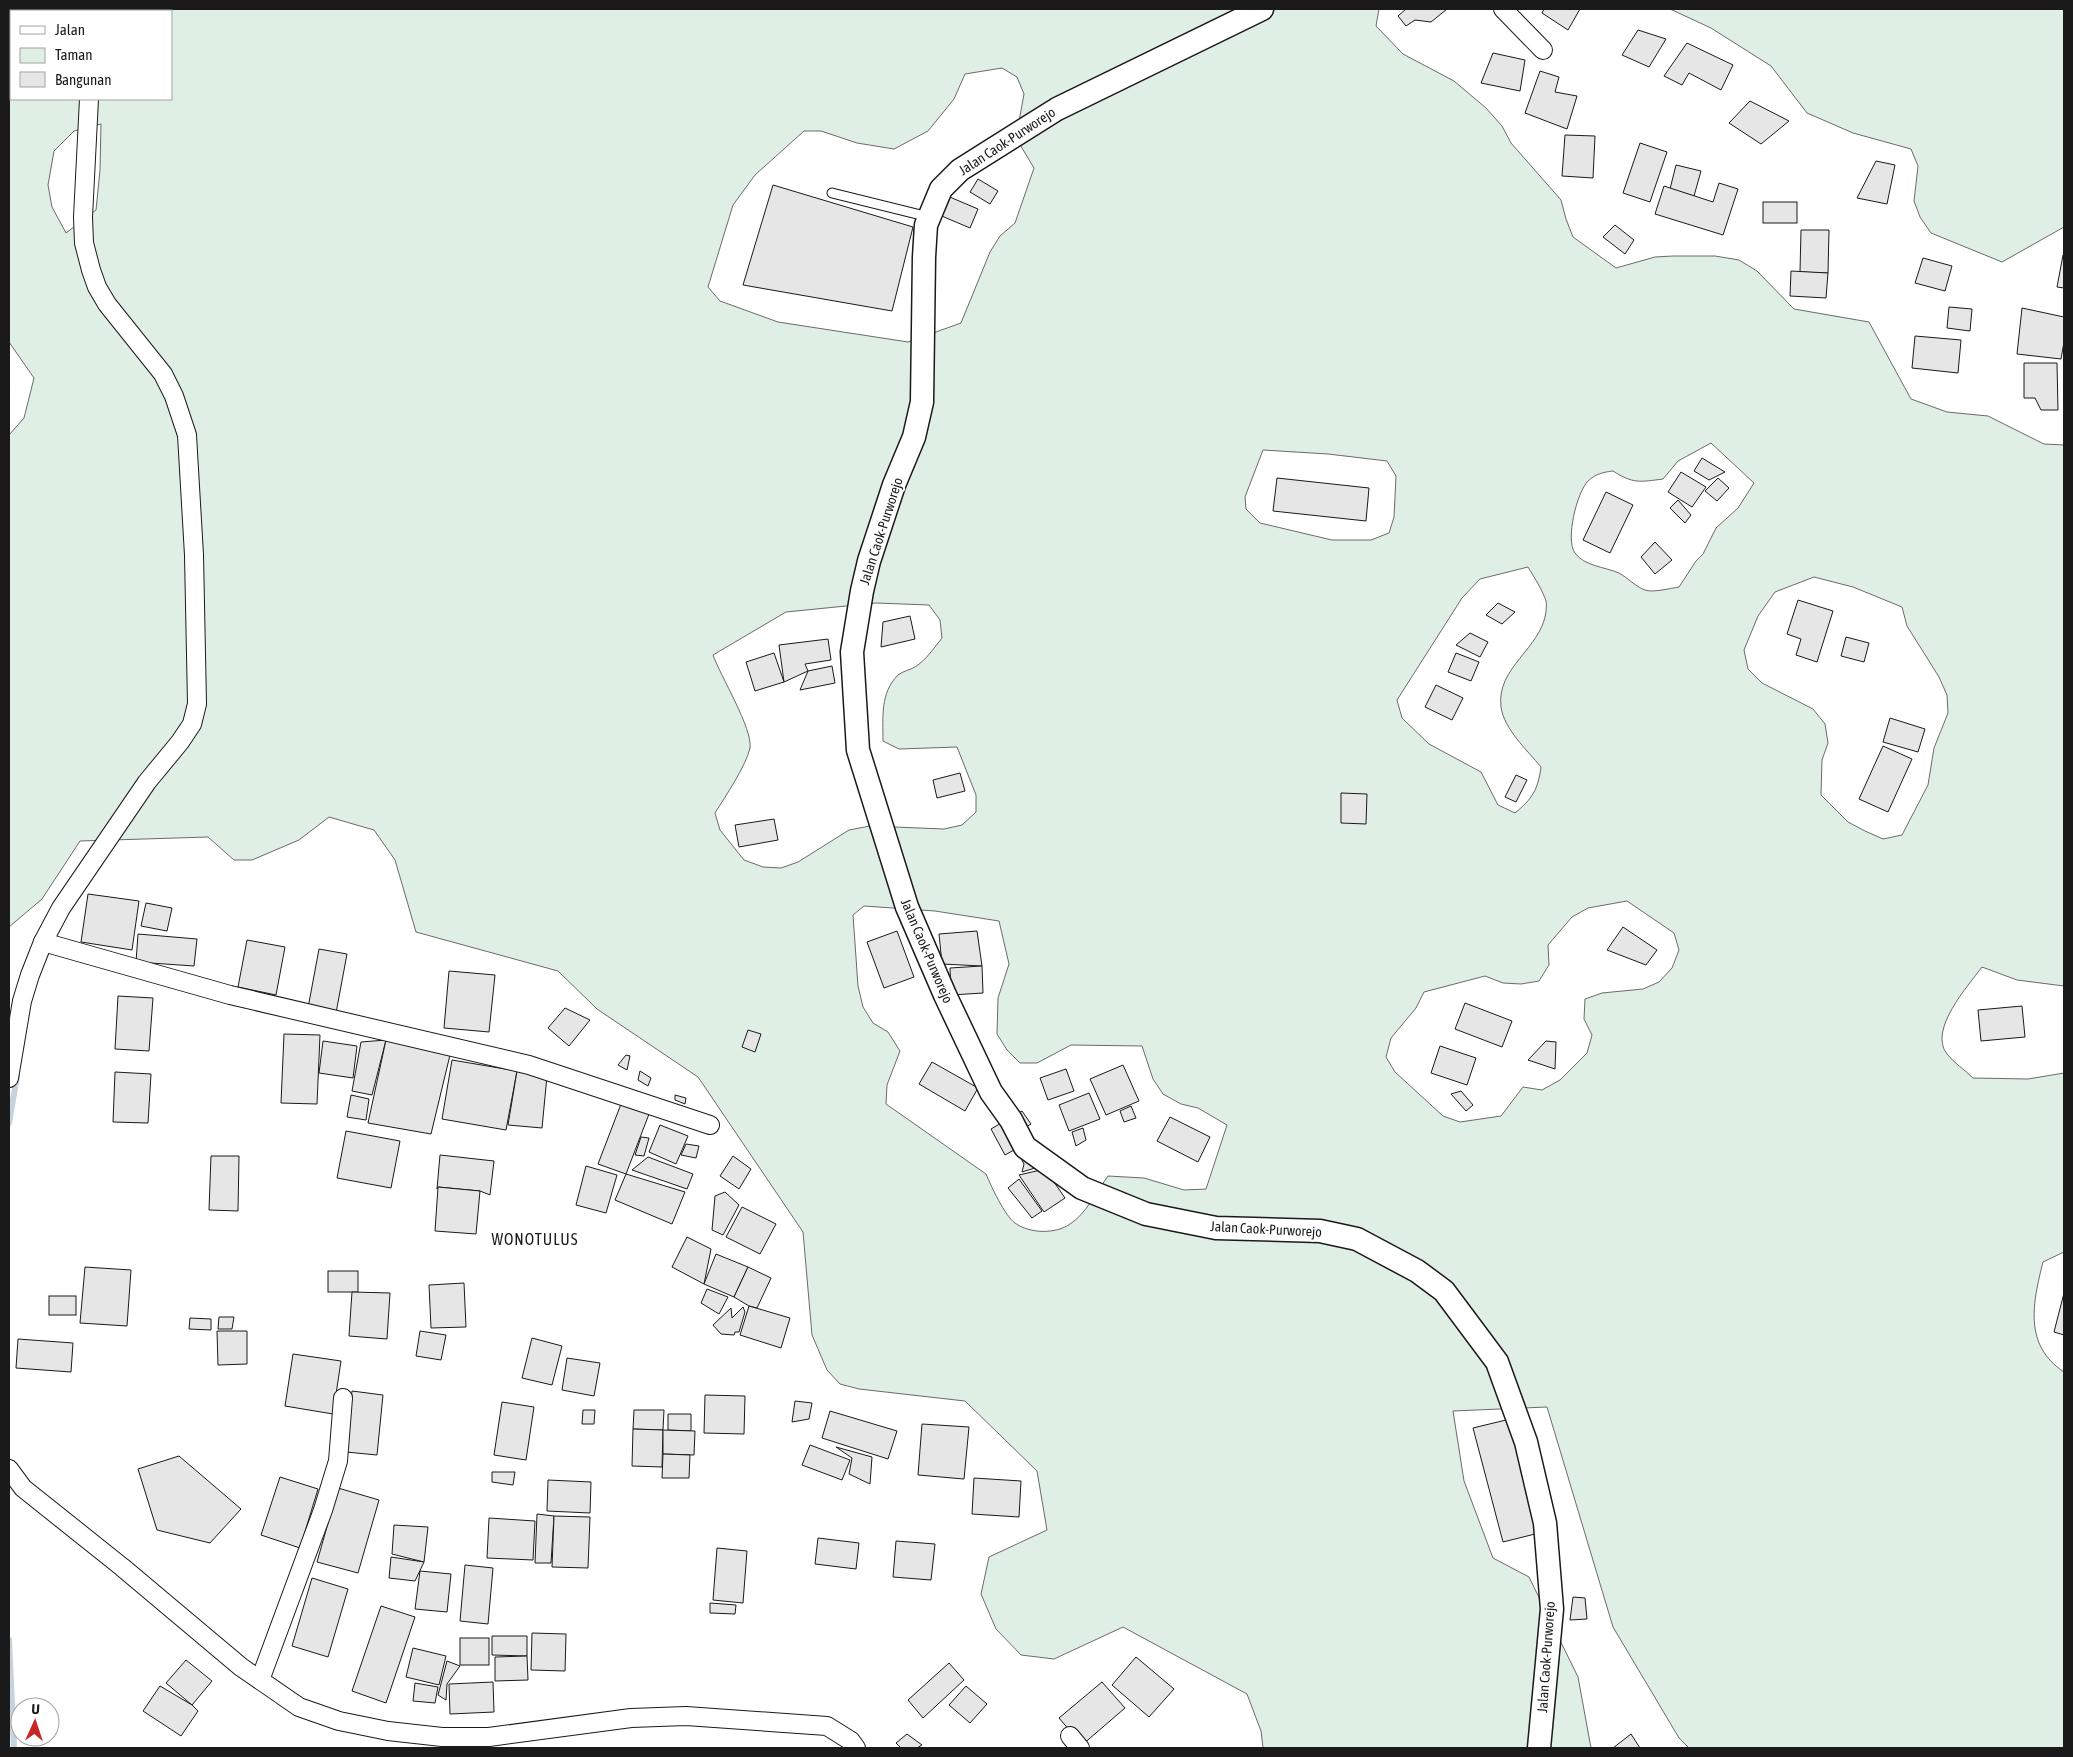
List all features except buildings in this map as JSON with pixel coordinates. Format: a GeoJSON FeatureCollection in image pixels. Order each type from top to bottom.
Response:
{"type":"FeatureCollection","features":[{"type":"Feature","properties":{"kind":"street","name":"Jalan Caok-Purworejo"},"geometry":{"type":"LineString","coordinates":[[1262,9],[1057,108],[978,157],[940,188],[926,224],[922,402],[914,437],[894,485],[869,561],[852,652],[858,750],[907,907],[945,995],[991,1092],[1011,1120],[1025,1147],[1082,1188],[1146,1214],[1216,1228],[1320,1231],[1357,1240],[1417,1271],[1444,1291],[1497,1362],[1526,1442],[1545,1522],[1552,1609],[1539,1748]]}},
{"type":"Feature","properties":{"kind":"street"},"geometry":{"type":"LineString","coordinates":[[1503,9],[1543,50]]}},
{"type":"Feature","properties":{"kind":"street"},"geometry":{"type":"LineString","coordinates":[[9,1078],[22,1001],[30,974],[60,908],[147,782],[180,742],[192,724],[197,704],[194,555],[187,435],[174,396],[163,374],[107,304],[97,287],[91,270],[84,243],[82,217],[89,100]]}},
{"type":"Feature","properties":{"kind":"street"},"geometry":{"type":"LineString","coordinates":[[45,942],[230,995],[529,1065],[710,1125]]}},
{"type":"Feature","properties":{"kind":"street"},"geometry":{"type":"LineString","coordinates":[[260,1680],[323,1510],[338,1461],[343,1398]]}},
{"type":"Feature","properties":{"kind":"street"},"geometry":{"type":"LineString","coordinates":[[9,1469],[23,1488],[122,1567],[241,1667],[299,1707],[339,1721],[388,1731],[442,1737],[489,1737],[631,1718],[686,1716],[827,1726],[851,1741],[856,1748]]}},
{"type":"Feature","properties":{"kind":"lane"},"geometry":{"type":"LineString","coordinates":[[832,193],[930,217]]}},
{"type":"Feature","properties":{"kind":"green space"},"geometry":{"type":"Polygon","coordinates":[[[44,9],[1379,9],[1376,26],[1403,54],[1454,81],[1486,108],[1502,126],[1511,143],[1561,200],[1573,237],[1616,268],[1655,257],[1715,256],[1739,260],[1757,271],[1794,309],[1869,322],[1911,399],[1947,412],[1988,416],[2044,444],[2064,445],[2064,986],[2017,980],[1982,967],[1952,1009],[1942,1033],[1942,1044],[1947,1054],[1973,1078],[2028,1079],[2064,1073],[2064,1252],[2043,1262],[2036,1292],[2034,1322],[2042,1349],[2051,1361],[2064,1372],[2064,1748],[1689,1748],[1679,1738],[1613,1627],[1547,1407],[1453,1411],[1464,1481],[1493,1558],[1529,1577],[1578,1677],[1591,1748],[1263,1748],[1261,1731],[1247,1694],[1123,1627],[1054,1659],[1021,1655],[996,1629],[981,1594],[989,1557],[1047,1530],[1037,1471],[965,1401],[859,1389],[840,1384],[827,1370],[812,1335],[803,1232],[698,1077],[597,1009],[558,971],[416,932],[395,860],[374,830],[329,817],[299,840],[252,860],[234,860],[208,837],[80,841],[42,899],[9,927],[9,435],[24,418],[34,378],[9,342],[10,77],[10,100],[172,100],[172,10],[44,9]],[[1002,68],[965,74],[954,99],[928,131],[894,149],[857,143],[821,131],[804,131],[755,175],[733,205],[708,287],[720,301],[778,322],[908,342],[961,323],[990,252],[1000,236],[1015,223],[1034,168],[1016,138],[1024,94],[1017,77],[1002,68]],[[101,124],[74,131],[54,151],[48,185],[52,207],[66,233],[96,210],[100,170],[101,124]],[[1711,443],[1678,461],[1663,479],[1637,481],[1613,471],[1600,474],[1588,481],[1576,505],[1572,527],[1572,547],[1575,553],[1584,561],[1619,573],[1638,587],[1648,591],[1679,587],[1696,561],[1703,554],[1716,528],[1738,508],[1754,483],[1711,443]],[[1263,450],[1245,497],[1246,509],[1260,523],[1332,540],[1371,540],[1389,533],[1394,517],[1396,476],[1387,461],[1328,454],[1263,450]],[[1528,567],[1480,579],[1462,598],[1397,700],[1402,718],[1429,744],[1481,772],[1498,805],[1515,813],[1526,803],[1536,788],[1541,767],[1511,731],[1503,715],[1501,693],[1505,680],[1536,637],[1542,625],[1546,612],[1546,601],[1528,567]],[[1814,577],[1775,592],[1758,616],[1744,650],[1748,669],[1762,683],[1813,709],[1825,724],[1828,743],[1822,760],[1821,795],[1848,822],[1865,831],[1883,839],[1902,835],[1928,785],[1934,748],[1948,713],[1947,695],[1939,677],[1907,626],[1902,607],[1853,587],[1814,577]],[[876,603],[786,612],[713,655],[750,739],[750,748],[744,764],[715,813],[720,830],[744,860],[763,867],[781,868],[798,862],[849,830],[870,826],[944,829],[962,825],[976,812],[976,795],[957,747],[899,749],[883,741],[885,697],[892,682],[898,675],[923,661],[942,638],[940,620],[929,605],[876,603]],[[1627,901],[1588,908],[1572,917],[1548,945],[1549,965],[1539,981],[1521,984],[1503,983],[1485,976],[1424,992],[1416,1008],[1391,1038],[1386,1057],[1395,1072],[1443,1116],[1460,1122],[1501,1116],[1523,1087],[1542,1090],[1560,1080],[1587,1053],[1592,1035],[1584,1019],[1585,999],[1602,993],[1643,989],[1659,982],[1672,968],[1679,950],[1674,933],[1627,901]],[[864,906],[853,915],[858,986],[863,1007],[873,1023],[888,1032],[900,1051],[887,1085],[886,1104],[986,1174],[1007,1214],[1021,1227],[1035,1231],[1050,1231],[1058,1230],[1070,1224],[1086,1208],[1108,1176],[1144,1178],[1184,1190],[1206,1189],[1227,1125],[1198,1108],[1181,1104],[1163,1094],[1153,1079],[1142,1046],[1071,1045],[1037,1063],[1020,1063],[1007,1050],[997,1034],[998,998],[1009,964],[999,921],[935,911],[864,906]]]}},
{"type":"Feature","properties":{"kind":"green space"},"geometry":{"type":"Polygon","coordinates":[[[1670,9],[2064,9],[2064,227],[2002,262],[1931,233],[1920,217],[1914,201],[1918,166],[1911,149],[1853,133],[1807,113],[1771,66],[1711,28],[1670,9]]]}},
{"type":"Feature","properties":{"kind":"waterway"},"geometry":{"type":"LineString","coordinates":[[9,1123],[17,1076]]}},
{"type":"Feature","properties":{"kind":"waterway"},"geometry":{"type":"LineString","coordinates":[[9,1640],[14,1748]]}},
{"type":"Feature","properties":{"kind":"district","name":"WONOTULUS"},"geometry":{"type":"Point","coordinates":[535,1239]}}]}
